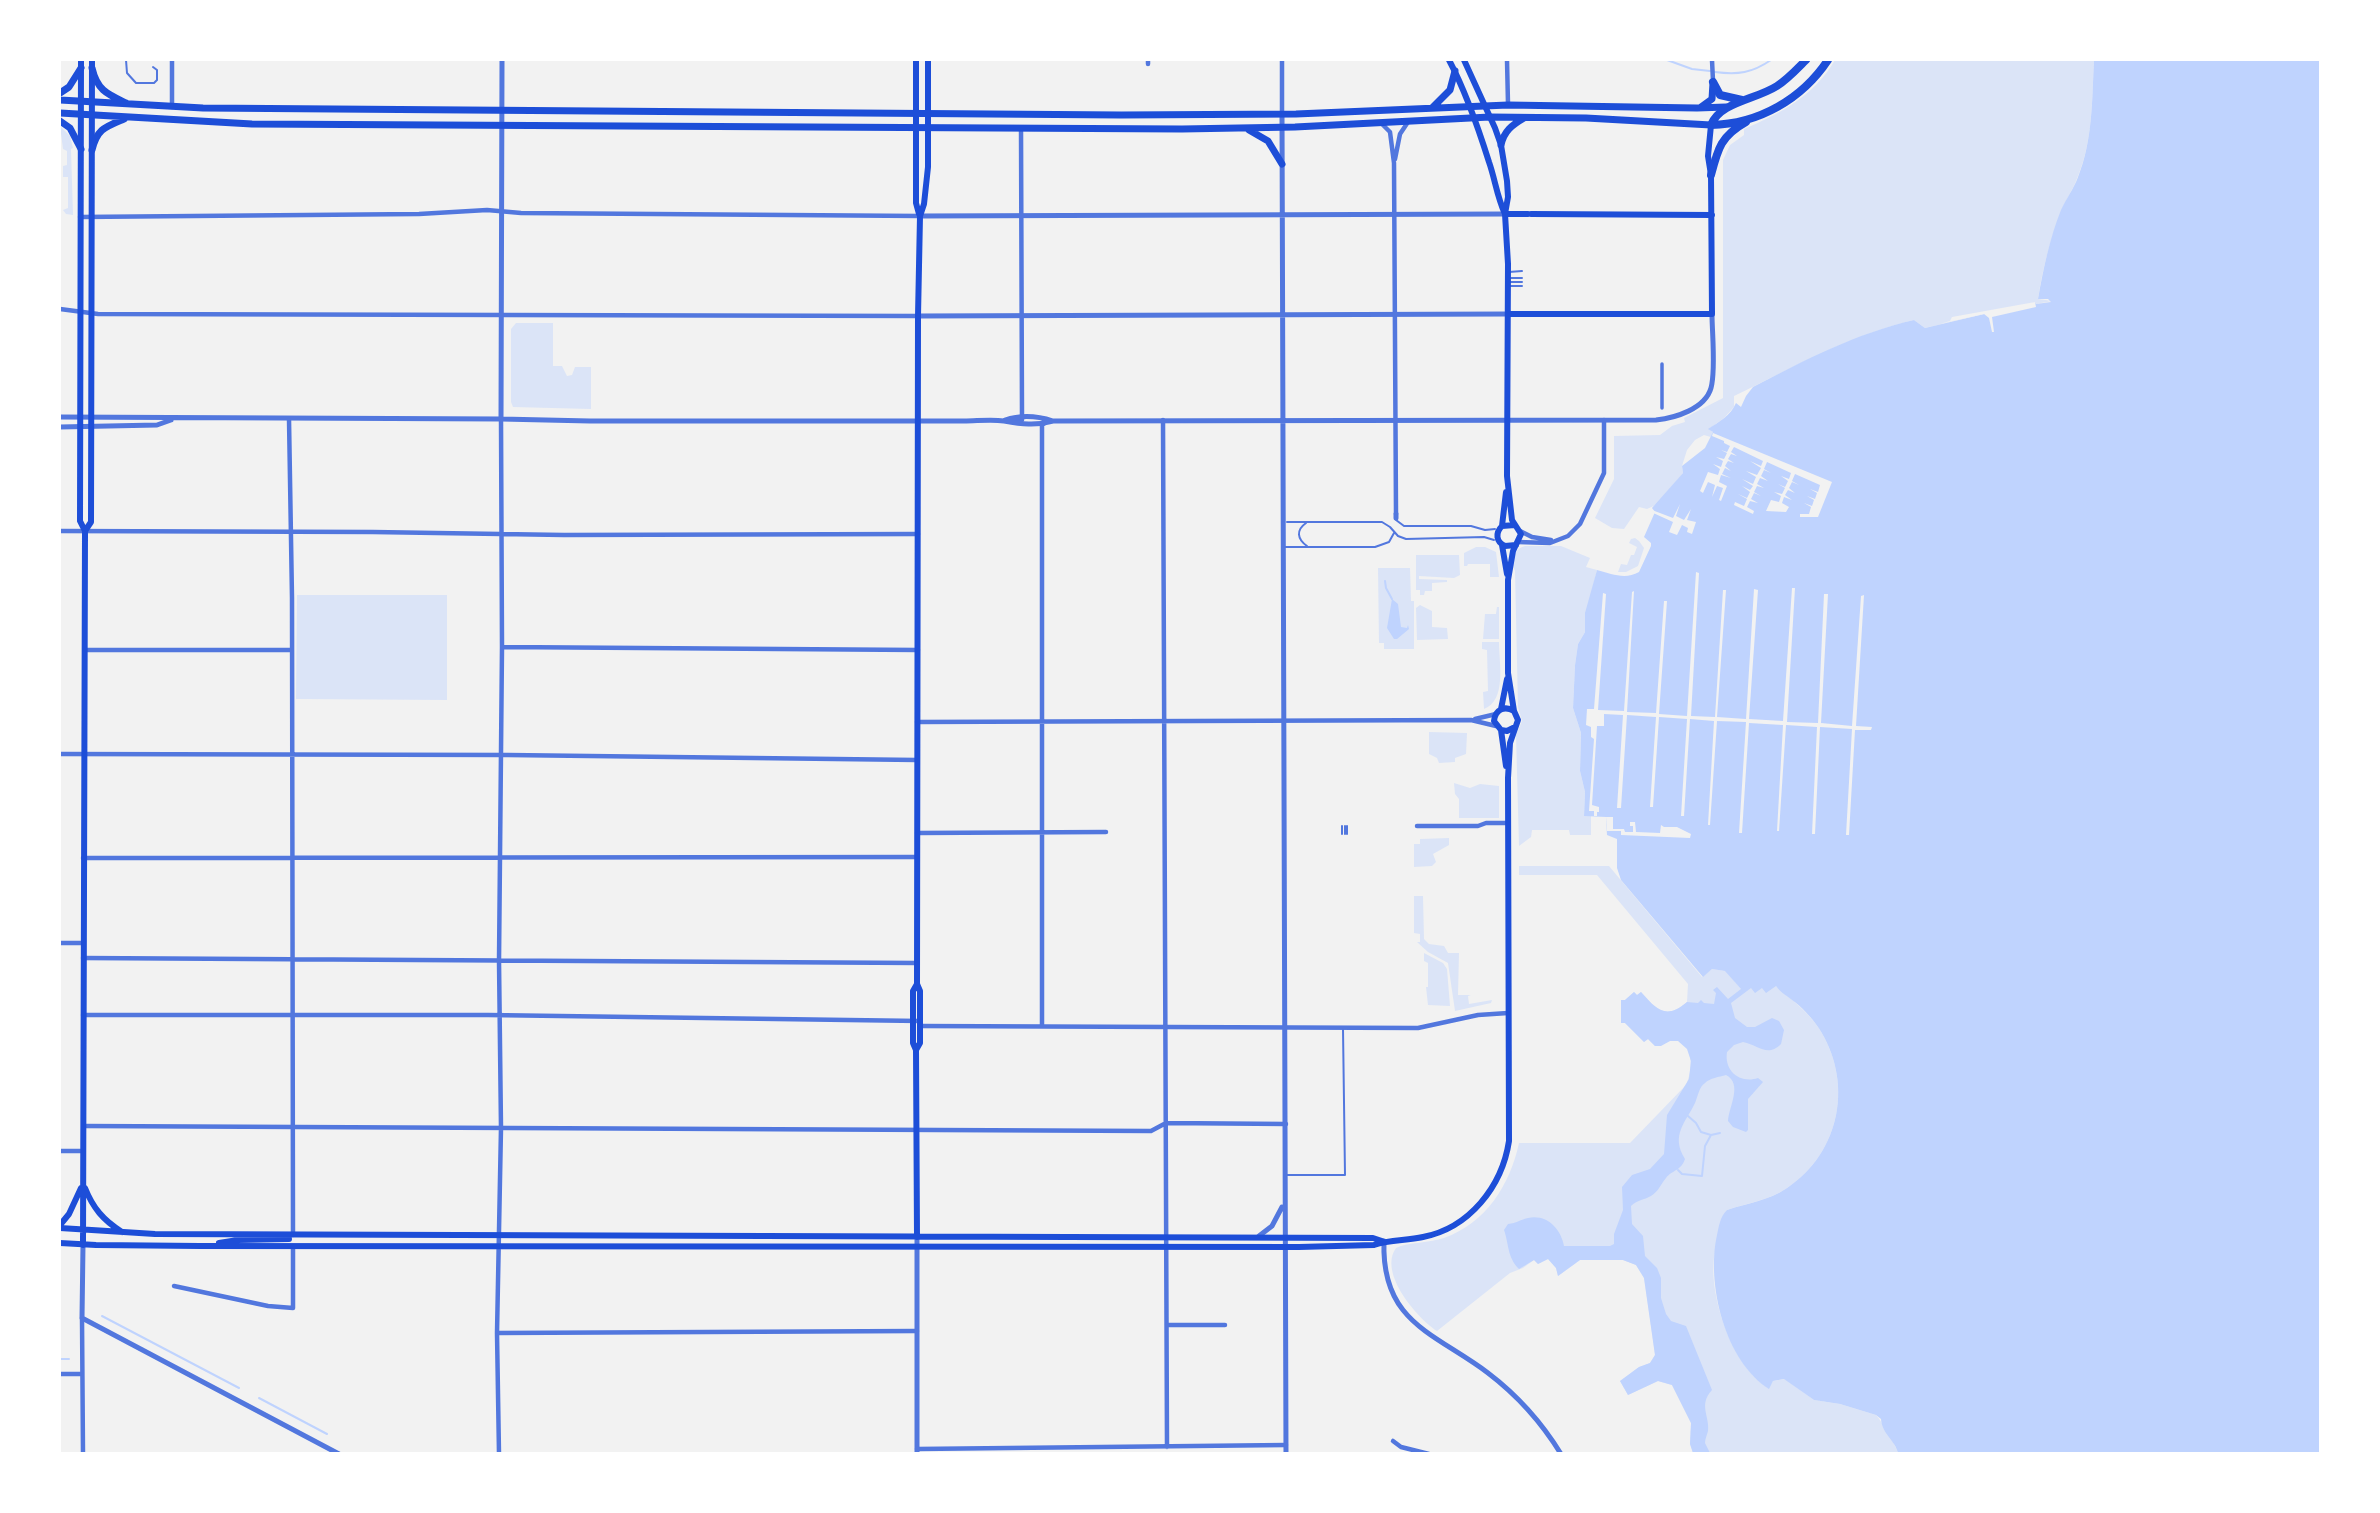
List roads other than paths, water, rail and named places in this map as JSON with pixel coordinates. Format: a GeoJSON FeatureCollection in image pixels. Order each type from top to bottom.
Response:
{"type":"FeatureCollection","features":[{"type":"Feature","properties":{"kind":"highway"},"geometry":{"type":"LineString","coordinates":[[60,100],[172,108],[503,111],[1282,114],[1508,105],[1697,108],[1726,107],[1748,100],[1777,86],[1806,60]]}},
{"type":"Feature","properties":{"kind":"highway"},"geometry":{"type":"LineString","coordinates":[[1711,175],[1722,141],[1732,130],[1794,96],[1815,77],[1828,60]]}},
{"type":"Feature","properties":{"kind":"highway"},"geometry":{"type":"LineString","coordinates":[[60,93],[69,87],[81,64]]}},
{"type":"Feature","properties":{"kind":"highway"},"geometry":{"type":"LineString","coordinates":[[92,68],[95,81],[101,89],[130,105]]}},
{"type":"Feature","properties":{"kind":"highway"},"geometry":{"type":"LineString","coordinates":[[1432,108],[1450,90],[1455,71]]}},
{"type":"Feature","properties":{"kind":"highway"},"geometry":{"type":"LineString","coordinates":[[1697,108],[1712,99],[1713,82]]}},
{"type":"Feature","properties":{"kind":"highway"},"geometry":{"type":"LineString","coordinates":[[1713,82],[1720,95],[1748,100]]}},
{"type":"Feature","properties":{"kind":"highway"},"geometry":{"type":"LineString","coordinates":[[1711,125],[1717,113],[1726,107]]}},
{"type":"Feature","properties":{"kind":"highway"},"geometry":{"type":"LineString","coordinates":[[60,113],[251,124],[1245,128],[1490,117],[1711,125],[1758,116]]}},
{"type":"Feature","properties":{"kind":"highway"},"geometry":{"type":"LineString","coordinates":[[1501,145],[1513,124],[1528,117]]}},
{"type":"Feature","properties":{"kind":"highway"},"geometry":{"type":"LineString","coordinates":[[92,150],[95,137],[101,130],[128,118]]}},
{"type":"Feature","properties":{"kind":"highway"},"geometry":{"type":"LineString","coordinates":[[60,121],[70,128],[81,149]]}},
{"type":"Feature","properties":{"kind":"highway"},"geometry":{"type":"LineString","coordinates":[[1245,128],[1262,136],[1282,164]]}},
{"type":"Feature","properties":{"kind":"main road"},"geometry":{"type":"LineString","coordinates":[[85,531],[91,522],[92,60]]}},
{"type":"Feature","properties":{"kind":"main road"},"geometry":{"type":"LineString","coordinates":[[916,60],[916,203],[920,216]]}},
{"type":"Feature","properties":{"kind":"main road"},"geometry":{"type":"LineString","coordinates":[[917,1237],[916,1050],[920,1043],[920,991],[917,984],[918,316],[920,216],[928,167],[928,60]]}},
{"type":"Feature","properties":{"kind":"main road"},"geometry":{"type":"LineString","coordinates":[[1449,60],[1471,106],[1498,200],[1505,214]]}},
{"type":"Feature","properties":{"kind":"main road"},"geometry":{"type":"LineString","coordinates":[[1464,60],[1501,145],[1508,197],[1505,214],[1508,280],[1507,476],[1501,527],[1497,532],[1508,580]]}},
{"type":"Feature","properties":{"kind":"main road"},"geometry":{"type":"LineString","coordinates":[[81,64],[80,521],[85,531],[83,1245]]}},
{"type":"Feature","properties":{"kind":"main road"},"geometry":{"type":"LineString","coordinates":[[1508,314],[1712,314],[1711,175],[1708,156],[1711,125]]}},
{"type":"Feature","properties":{"kind":"main road"},"geometry":{"type":"LineString","coordinates":[[1505,214],[1712,215]]}},
{"type":"Feature","properties":{"kind":"main road"},"geometry":{"type":"LineString","coordinates":[[60,1242],[83,1245],[293,1247],[1284,1247],[1374,1245],[1384,1241],[1424,1237],[1461,1221],[1481,1203],[1498,1177],[1509,1141],[1508,778],[1513,729],[1518,720],[1508,673],[1508,580],[1517,543],[1517,528],[1511,512],[1507,476]]}},
{"type":"Feature","properties":{"kind":"main road"},"geometry":{"type":"LineString","coordinates":[[1501,527],[1517,528]]}},
{"type":"Feature","properties":{"kind":"main road"},"geometry":{"type":"LineString","coordinates":[[1500,543],[1509,547],[1517,543]]}},
{"type":"Feature","properties":{"kind":"main road"},"geometry":{"type":"LineString","coordinates":[[1508,673],[1494,720],[1499,728],[1508,778]]}},
{"type":"Feature","properties":{"kind":"main road"},"geometry":{"type":"LineString","coordinates":[[1498,711],[1508,708],[1514,711]]}},
{"type":"Feature","properties":{"kind":"main road"},"geometry":{"type":"LineString","coordinates":[[1499,728],[1507,731],[1513,729]]}},
{"type":"Feature","properties":{"kind":"main road"},"geometry":{"type":"LineString","coordinates":[[83,1182],[60,1227],[123,1233],[293,1235],[1255,1237],[1374,1238],[1384,1241]]}},
{"type":"Feature","properties":{"kind":"main road"},"geometry":{"type":"LineString","coordinates":[[83,1182],[97,1211],[106,1222],[123,1233]]}},
{"type":"Feature","properties":{"kind":"main road"},"geometry":{"type":"LineString","coordinates":[[200,1246],[238,1240],[286,1239],[293,1235]]}},
{"type":"Feature","properties":{"kind":"street"},"geometry":{"type":"LineString","coordinates":[[172,60],[172,108]]}},
{"type":"Feature","properties":{"kind":"street"},"geometry":{"type":"LineString","coordinates":[[499,1454],[497,1333],[501,1128],[499,755],[502,647],[502,60]]}},
{"type":"Feature","properties":{"kind":"street"},"geometry":{"type":"LineString","coordinates":[[1282,60],[1286,1454]]}},
{"type":"Feature","properties":{"kind":"street"},"geometry":{"type":"LineString","coordinates":[[1507,60],[1508,105]]}},
{"type":"Feature","properties":{"kind":"street"},"geometry":{"type":"LineString","coordinates":[[1712,61],[1713,82]]}},
{"type":"Feature","properties":{"kind":"street"},"geometry":{"type":"LineString","coordinates":[[1394,163],[1400,134],[1409,121]]}},
{"type":"Feature","properties":{"kind":"street"},"geometry":{"type":"LineString","coordinates":[[1379,122],[1390,132],[1394,163],[1396,516]]}},
{"type":"Feature","properties":{"kind":"street"},"geometry":{"type":"LineString","coordinates":[[1021,127],[1022,417]]}},
{"type":"Feature","properties":{"kind":"street"},"geometry":{"type":"LineString","coordinates":[[80,217],[500,211],[920,216],[1505,214]]}},
{"type":"Feature","properties":{"kind":"street"},"geometry":{"type":"LineString","coordinates":[[60,309],[92,313],[918,316],[1508,314]]}},
{"type":"Feature","properties":{"kind":"street"},"geometry":{"type":"LineString","coordinates":[[60,417],[590,421],[1003,421],[1022,417],[1042,417],[1053,421],[1656,420],[1686,412],[1702,403],[1711,388],[1712,314]]}},
{"type":"Feature","properties":{"kind":"street"},"geometry":{"type":"LineString","coordinates":[[1662,365],[1662,408]]}},
{"type":"Feature","properties":{"kind":"street"},"geometry":{"type":"LineString","coordinates":[[60,427],[157,425],[176,419]]}},
{"type":"Feature","properties":{"kind":"street"},"geometry":{"type":"LineString","coordinates":[[289,419],[293,1235]]}},
{"type":"Feature","properties":{"kind":"street"},"geometry":{"type":"LineString","coordinates":[[1517,543],[1555,541],[1568,536],[1580,524],[1603,475],[1604,420]]}},
{"type":"Feature","properties":{"kind":"street"},"geometry":{"type":"LineString","coordinates":[[1003,421],[1042,425],[1053,421]]}},
{"type":"Feature","properties":{"kind":"street"},"geometry":{"type":"LineString","coordinates":[[1163,421],[1167,1447]]}},
{"type":"Feature","properties":{"kind":"street"},"geometry":{"type":"LineString","coordinates":[[1042,425],[1042,1026]]}},
{"type":"Feature","properties":{"kind":"street"},"geometry":{"type":"LineString","coordinates":[[1517,528],[1532,537],[1555,541]]}},
{"type":"Feature","properties":{"kind":"street"},"geometry":{"type":"LineString","coordinates":[[60,531],[918,534]]}},
{"type":"Feature","properties":{"kind":"street"},"geometry":{"type":"LineString","coordinates":[[502,647],[918,650]]}},
{"type":"Feature","properties":{"kind":"street"},"geometry":{"type":"LineString","coordinates":[[85,650],[291,650]]}},
{"type":"Feature","properties":{"kind":"street"},"geometry":{"type":"LineString","coordinates":[[1471,720],[1498,711]]}},
{"type":"Feature","properties":{"kind":"street"},"geometry":{"type":"LineString","coordinates":[[918,722],[1471,720],[1499,728]]}},
{"type":"Feature","properties":{"kind":"street"},"geometry":{"type":"LineString","coordinates":[[60,754],[918,760]]}},
{"type":"Feature","properties":{"kind":"street"},"geometry":{"type":"LineString","coordinates":[[1417,826],[1508,823]]}},
{"type":"Feature","properties":{"kind":"street"},"geometry":{"type":"LineString","coordinates":[[917,833],[1106,832]]}},
{"type":"Feature","properties":{"kind":"street"},"geometry":{"type":"LineString","coordinates":[[83,858],[917,857]]}},
{"type":"Feature","properties":{"kind":"street"},"geometry":{"type":"LineString","coordinates":[[60,943],[83,943]]}},
{"type":"Feature","properties":{"kind":"street"},"geometry":{"type":"LineString","coordinates":[[83,958],[917,963]]}},
{"type":"Feature","properties":{"kind":"street"},"geometry":{"type":"LineString","coordinates":[[83,1015],[500,1016],[1042,1026],[1343,1028],[1430,1027],[1478,1014],[1508,1013]]}},
{"type":"Feature","properties":{"kind":"street"},"geometry":{"type":"LineString","coordinates":[[83,1126],[1151,1131],[1166,1123],[1286,1124]]}},
{"type":"Feature","properties":{"kind":"street"},"geometry":{"type":"LineString","coordinates":[[60,1151],[83,1151]]}},
{"type":"Feature","properties":{"kind":"street"},"geometry":{"type":"LineString","coordinates":[[1255,1237],[1262,1235],[1272,1226],[1285,1200]]}},
{"type":"Feature","properties":{"kind":"street"},"geometry":{"type":"LineString","coordinates":[[917,1237],[917,1451],[1286,1445]]}},
{"type":"Feature","properties":{"kind":"street"},"geometry":{"type":"LineString","coordinates":[[1384,1241],[1388,1279],[1392,1293],[1404,1312],[1426,1333],[1485,1371],[1514,1395],[1561,1454]]}},
{"type":"Feature","properties":{"kind":"street"},"geometry":{"type":"LineString","coordinates":[[83,1245],[83,1454]]}},
{"type":"Feature","properties":{"kind":"street"},"geometry":{"type":"LineString","coordinates":[[174,1286],[268,1306],[293,1308],[293,1247]]}},
{"type":"Feature","properties":{"kind":"street"},"geometry":{"type":"LineString","coordinates":[[82,1318],[339,1454]]}},
{"type":"Feature","properties":{"kind":"street"},"geometry":{"type":"LineString","coordinates":[[1167,1325],[1225,1325]]}},
{"type":"Feature","properties":{"kind":"street"},"geometry":{"type":"LineString","coordinates":[[497,1333],[917,1331]]}},
{"type":"Feature","properties":{"kind":"street"},"geometry":{"type":"LineString","coordinates":[[60,1374],[82,1374]]}},
{"type":"Feature","properties":{"kind":"street"},"geometry":{"type":"LineString","coordinates":[[1393,1441],[1401,1447],[1429,1454]]}},
{"type":"Feature","properties":{"kind":"lane"},"geometry":{"type":"LineString","coordinates":[[126,60],[127,73],[136,83],[154,83],[158,80],[157,70],[153,67]]}},
{"type":"Feature","properties":{"kind":"lane"},"geometry":{"type":"LineString","coordinates":[[1508,280],[1522,271]]}},
{"type":"Feature","properties":{"kind":"lane"},"geometry":{"type":"LineString","coordinates":[[1508,280],[1522,278]]}},
{"type":"Feature","properties":{"kind":"lane"},"geometry":{"type":"LineString","coordinates":[[1508,280],[1522,282]]}},
{"type":"Feature","properties":{"kind":"lane"},"geometry":{"type":"LineString","coordinates":[[1508,280],[1522,286]]}},
{"type":"Feature","properties":{"kind":"lane"},"geometry":{"type":"LineString","coordinates":[[1396,516],[1398,523],[1404,526],[1468,526],[1489,531],[1501,527]]}},
{"type":"Feature","properties":{"kind":"lane"},"geometry":{"type":"LineString","coordinates":[[1283,522],[1382,522],[1406,539],[1484,537],[1500,543]]}},
{"type":"Feature","properties":{"kind":"lane"},"geometry":{"type":"LineString","coordinates":[[1307,547],[1300,541],[1298,534],[1301,526],[1308,522]]}},
{"type":"Feature","properties":{"kind":"lane"},"geometry":{"type":"LineString","coordinates":[[1283,547],[1381,546],[1391,541],[1394,532]]}},
{"type":"Feature","properties":{"kind":"lane"},"geometry":{"type":"LineString","coordinates":[[1345,826],[1345,834]]}},
{"type":"Feature","properties":{"kind":"lane"},"geometry":{"type":"LineString","coordinates":[[1285,1175],[1345,1175],[1343,1028]]}},
{"type":"Feature","properties":{"kind":"water"},"geometry":{"type":"Polygon","coordinates":[[[2094,60],[2320,60],[2320,1453],[1898,1453],[1881,1419],[1876,1415],[1840,1404],[1814,1400],[1784,1379],[1773,1381],[1769,1389],[1741,1360],[1722,1320],[1714,1276],[1714,1255],[1720,1222],[1727,1210],[1772,1196],[1805,1173],[1820,1155],[1830,1135],[1838,1092],[1836,1070],[1818,1027],[1803,1009],[1776,986],[1766,993],[1762,988],[1755,993],[1751,988],[1731,1003],[1735,1018],[1747,1027],[1755,1027],[1772,1018],[1779,1021],[1784,1030],[1781,1044],[1771,1050],[1743,1042],[1734,1045],[1727,1052],[1728,1065],[1735,1074],[1745,1079],[1758,1078],[1763,1082],[1748,1099],[1748,1130],[1746,1132],[1733,1127],[1728,1121],[1734,1096],[1731,1079],[1726,1075],[1707,1081],[1700,1089],[1681,1129],[1679,1143],[1685,1159],[1683,1163],[1668,1175],[1658,1190],[1631,1206],[1632,1224],[1643,1236],[1645,1256],[1657,1268],[1661,1278],[1661,1298],[1666,1314],[1671,1321],[1686,1326],[1712,1390],[1705,1406],[1708,1431],[1705,1443],[1710,1453],[1693,1453],[1690,1444],[1691,1423],[1672,1385],[1658,1381],[1628,1395],[1620,1381],[1639,1367],[1650,1363],[1655,1355],[1644,1278],[1636,1265],[1623,1260],[1580,1260],[1558,1276],[1556,1268],[1548,1259],[1538,1264],[1534,1260],[1519,1269],[1510,1255],[1504,1230],[1508,1224],[1535,1217],[1552,1224],[1560,1234],[1564,1246],[1614,1244],[1614,1234],[1623,1210],[1622,1187],[1632,1175],[1650,1169],[1664,1154],[1667,1115],[1689,1079],[1691,1061],[1687,1049],[1678,1041],[1655,1046],[1648,1039],[1644,1042],[1625,1023],[1621,1023],[1621,1000],[1634,992],[1637,995],[1641,992],[1657,1008],[1673,1011],[1687,1002],[1698,1003],[1701,1000],[1714,1004],[1716,993],[1713,990],[1717,987],[1728,999],[1741,989],[1725,971],[1712,969],[1703,977],[1621,880],[1617,868],[1617,839],[1607,835],[1606,817],[1584,816],[1585,792],[1580,771],[1581,733],[1573,708],[1575,665],[1578,644],[1585,632],[1585,613],[1597,570],[1624,576],[1639,572],[1651,546],[1644,537],[1655,512],[1652,508],[1683,473],[1682,466],[1705,448],[1713,432],[1708,429],[1728,415],[1736,403],[1741,407],[1753,387],[1832,348],[1872,332],[1914,320],[1925,328],[2035,302],[2051,302],[2048,299],[2038,299],[2053,231],[2078,177],[2087,148],[2094,60]]]}},
{"type":"Feature","properties":{"kind":"water"},"geometry":{"type":"Polygon","coordinates":[[[1392,599],[1398,604],[1401,627],[1407,628],[1408,625],[1409,629],[1397,639],[1394,639],[1387,628],[1392,599]]]}},
{"type":"Feature","properties":{"kind":"waterway"},"geometry":{"type":"LineString","coordinates":[[1667,60],[1692,69],[1710,71]]}},
{"type":"Feature","properties":{"kind":"waterway"},"geometry":{"type":"LineString","coordinates":[[1715,72],[1744,72],[1771,60]]}},
{"type":"Feature","properties":{"kind":"waterway"},"geometry":{"type":"LineString","coordinates":[[1385,581],[1392,599]]}},
{"type":"Feature","properties":{"kind":"waterway"},"geometry":{"type":"LineString","coordinates":[[1688,1116],[1701,1132],[1711,1135],[1720,1133]]}},
{"type":"Feature","properties":{"kind":"waterway"},"geometry":{"type":"LineString","coordinates":[[1678,1170],[1682,1174],[1702,1176],[1705,1146],[1711,1135]]}},
{"type":"Feature","properties":{"kind":"waterway"},"geometry":{"type":"LineString","coordinates":[[102,1316],[239,1388]]}},
{"type":"Feature","properties":{"kind":"waterway"},"geometry":{"type":"LineString","coordinates":[[60,1359],[69,1359]]}},
{"type":"Feature","properties":{"kind":"waterway"},"geometry":{"type":"LineString","coordinates":[[259,1398],[327,1434]]}}]}
